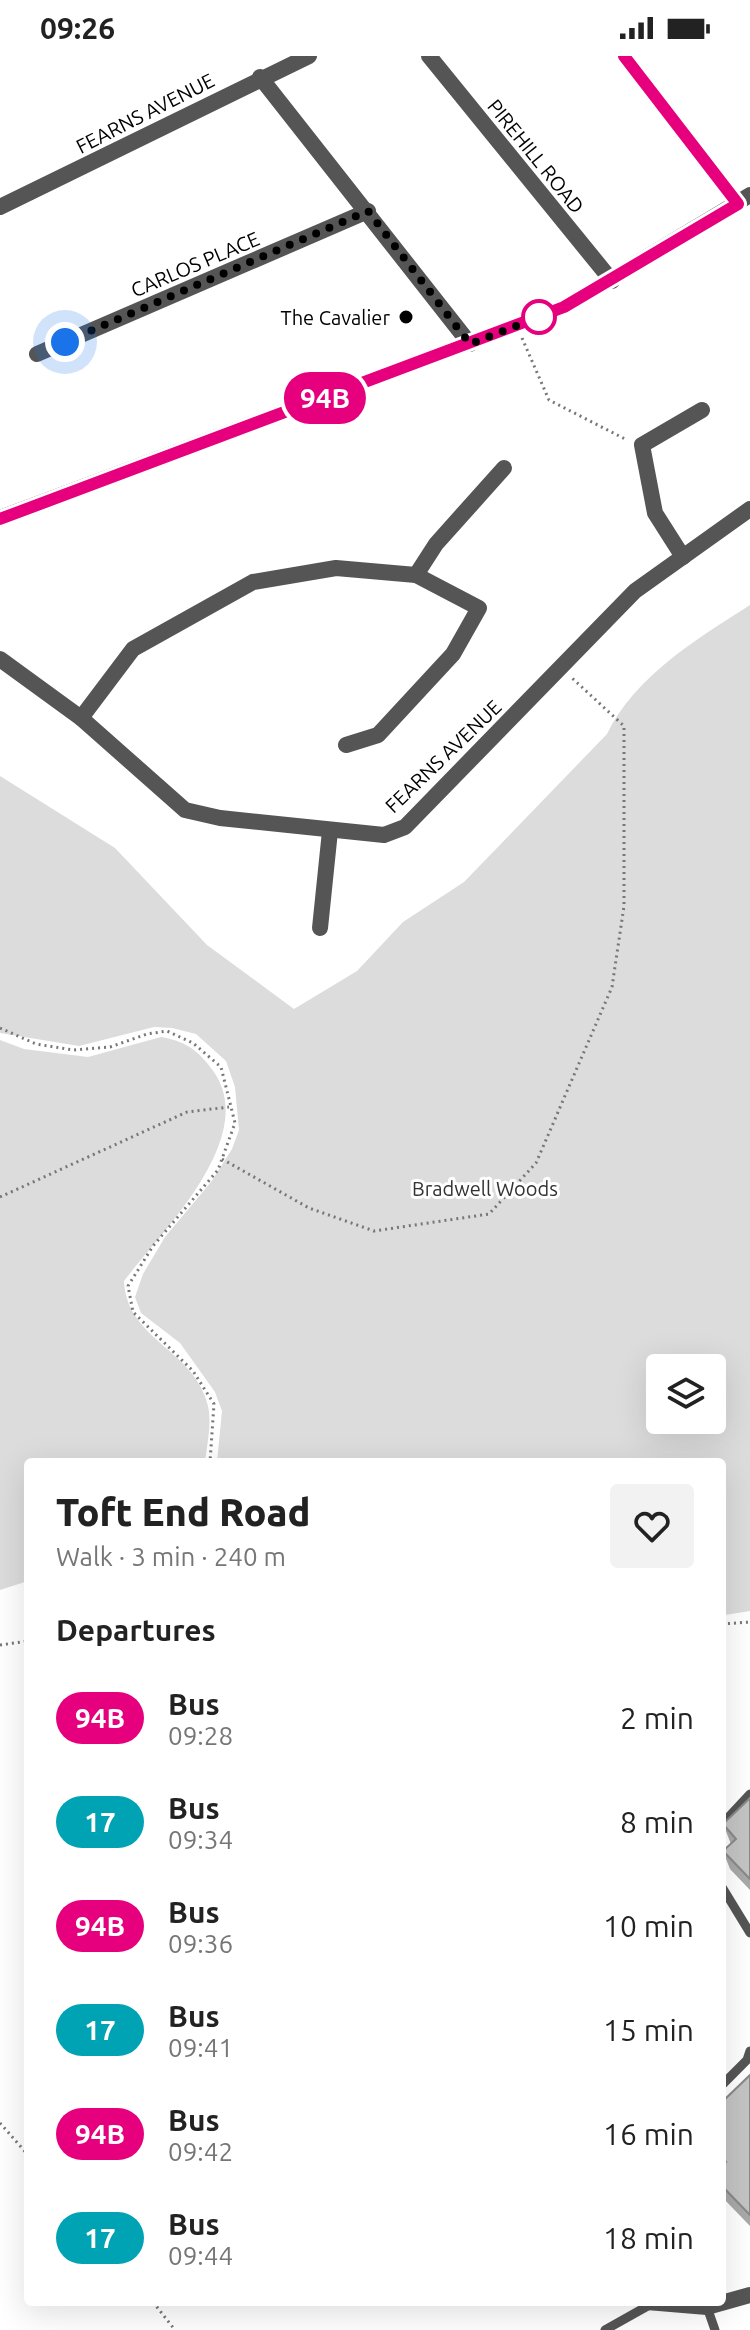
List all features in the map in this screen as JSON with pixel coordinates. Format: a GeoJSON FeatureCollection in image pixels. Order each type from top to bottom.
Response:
{"type":"FeatureCollection","features":[{"type":"Feature","properties":{"kind":"street","name":"FEARNS AVENUE"},"geometry":{"type":"LineString","coordinates":[[0,207],[260,77],[309,56]]}},
{"type":"Feature","properties":{"kind":"street","name":"PIREHILL ROAD"},"geometry":{"type":"LineString","coordinates":[[429,56],[612,281]]}},
{"type":"Feature","properties":{"kind":"street"},"geometry":{"type":"LineString","coordinates":[[0,518],[564,307],[744,200],[624,56]]}},
{"type":"Feature","properties":{"kind":"street"},"geometry":{"type":"LineString","coordinates":[[260,77],[470,344]]}},
{"type":"Feature","properties":{"kind":"street","name":"CARLOS PLACE"},"geometry":{"type":"LineString","coordinates":[[37,354],[368,211]]}},
{"type":"Feature","properties":{"kind":"street"},"geometry":{"type":"LineString","coordinates":[[683,557],[655,513],[642,445],[702,410]]}},
{"type":"Feature","properties":{"kind":"street"},"geometry":{"type":"LineString","coordinates":[[416,575],[436,544],[504,468]]}},
{"type":"Feature","properties":{"kind":"street","name":"FEARNS AVENUE"},"geometry":{"type":"LineString","coordinates":[[0,659],[81,718],[185,810],[220,818],[384,835],[405,827],[635,591],[750,509]]}},
{"type":"Feature","properties":{"kind":"street"},"geometry":{"type":"LineString","coordinates":[[81,718],[133,649],[253,582],[336,568],[416,575],[479,608],[453,654],[378,735],[346,745]]}},
{"type":"Feature","properties":{"kind":"street"},"geometry":{"type":"LineString","coordinates":[[320,928],[330,831]]}},
{"type":"Feature","properties":{"kind":"street"},"geometry":{"type":"LineString","coordinates":[[726,2302],[750,2295]]}},
{"type":"Feature","properties":{"kind":"street"},"geometry":{"type":"LineString","coordinates":[[693,2306],[711,2306]]}},
{"type":"Feature","properties":{"kind":"lane"},"geometry":{"type":"LineString","coordinates":[[726,1820],[750,1794]]}},
{"type":"Feature","properties":{"kind":"lane"},"geometry":{"type":"LineString","coordinates":[[726,1894],[750,1933]]}},
{"type":"Feature","properties":{"kind":"lane"},"geometry":{"type":"LineString","coordinates":[[726,2081],[747,2060],[750,2051]]}},
{"type":"Feature","properties":{"kind":"lane"},"geometry":{"type":"LineString","coordinates":[[605,2330],[645,2306]]}},
{"type":"Feature","properties":{"kind":"lane"},"geometry":{"type":"LineString","coordinates":[[707,2307],[715,2330]]}},
{"type":"Feature","properties":{"kind":"path"},"geometry":{"type":"LineString","coordinates":[[517,325],[549,400],[613,435],[642,445]]}},
{"type":"Feature","properties":{"kind":"path"},"geometry":{"type":"LineString","coordinates":[[222,1159],[309,1208],[374,1231],[489,1214],[536,1163],[612,987],[624,906],[623,801],[627,767],[624,726],[560,668]]}},
{"type":"Feature","properties":{"kind":"path"},"geometry":{"type":"LineString","coordinates":[[0,1028],[36,1044],[73,1050],[110,1047],[147,1034],[167,1031],[193,1043],[221,1067],[235,1123],[218,1170],[153,1246],[128,1286],[133,1312],[193,1371],[214,1404],[210,1458]]}},
{"type":"Feature","properties":{"kind":"path"},"geometry":{"type":"LineString","coordinates":[[0,1197],[187,1112],[231,1107]]}},
{"type":"Feature","properties":{"kind":"path"},"geometry":{"type":"LineString","coordinates":[[726,1624],[750,1622]]}},
{"type":"Feature","properties":{"kind":"path"},"geometry":{"type":"LineString","coordinates":[[0,1645],[24,1642]]}},
{"type":"Feature","properties":{"kind":"path"},"geometry":{"type":"LineString","coordinates":[[0,2123],[24,2150]]}},
{"type":"Feature","properties":{"kind":"path"},"geometry":{"type":"LineString","coordinates":[[156,2306],[175,2330]]}},
{"type":"Feature","properties":{"kind":"green space","name":"Bradwell Woods"},"geometry":{"type":"Polygon","coordinates":[[[750,605],[750,1611],[726,1615],[726,1458],[217,1458],[222,1411],[215,1392],[180,1343],[141,1313],[135,1297],[143,1274],[165,1237],[211,1182],[232,1149],[239,1130],[235,1087],[226,1061],[196,1034],[172,1028],[154,1027],[79,1046],[0,1033],[0,776],[115,848],[207,945],[294,1009],[357,971],[403,922],[464,882],[607,734],[634,694],[669,660],[750,605]]]}},
{"type":"Feature","properties":{"kind":"green space"},"geometry":{"type":"Polygon","coordinates":[[[161,1037],[177,1041],[201,1056],[224,1094],[225,1122],[217,1151],[202,1180],[124,1281],[128,1301],[137,1318],[190,1371],[201,1387],[210,1420],[206,1458],[24,1458],[24,1582],[0,1590],[0,1040],[24,1049],[88,1057],[161,1037]]]}},
{"type":"Feature","properties":{"kind":"building"},"geometry":{"type":"Polygon","coordinates":[[[750,1798],[750,1879],[726,1854],[726,1848],[736,1839],[726,1827],[726,1821],[750,1798]]]}},
{"type":"Feature","properties":{"kind":"building"},"geometry":{"type":"Polygon","coordinates":[[[750,2075],[750,2215],[726,2190],[726,2098],[750,2075]]]}},
{"type":"Feature","properties":{"kind":"bus line","name":"94B"},"geometry":{"type":"LineString","coordinates":[[0,519],[564,307],[738,204],[624,56]]}},
{"type":"Feature","properties":{"kind":"place","name":"The Cavalier"},"geometry":{"type":"Point","coordinates":[406,317]}},
{"type":"Feature","properties":{"kind":"route"},"geometry":{"type":"LineString","coordinates":[[65,342],[368,211],[470,344],[539,317]]}}]}
